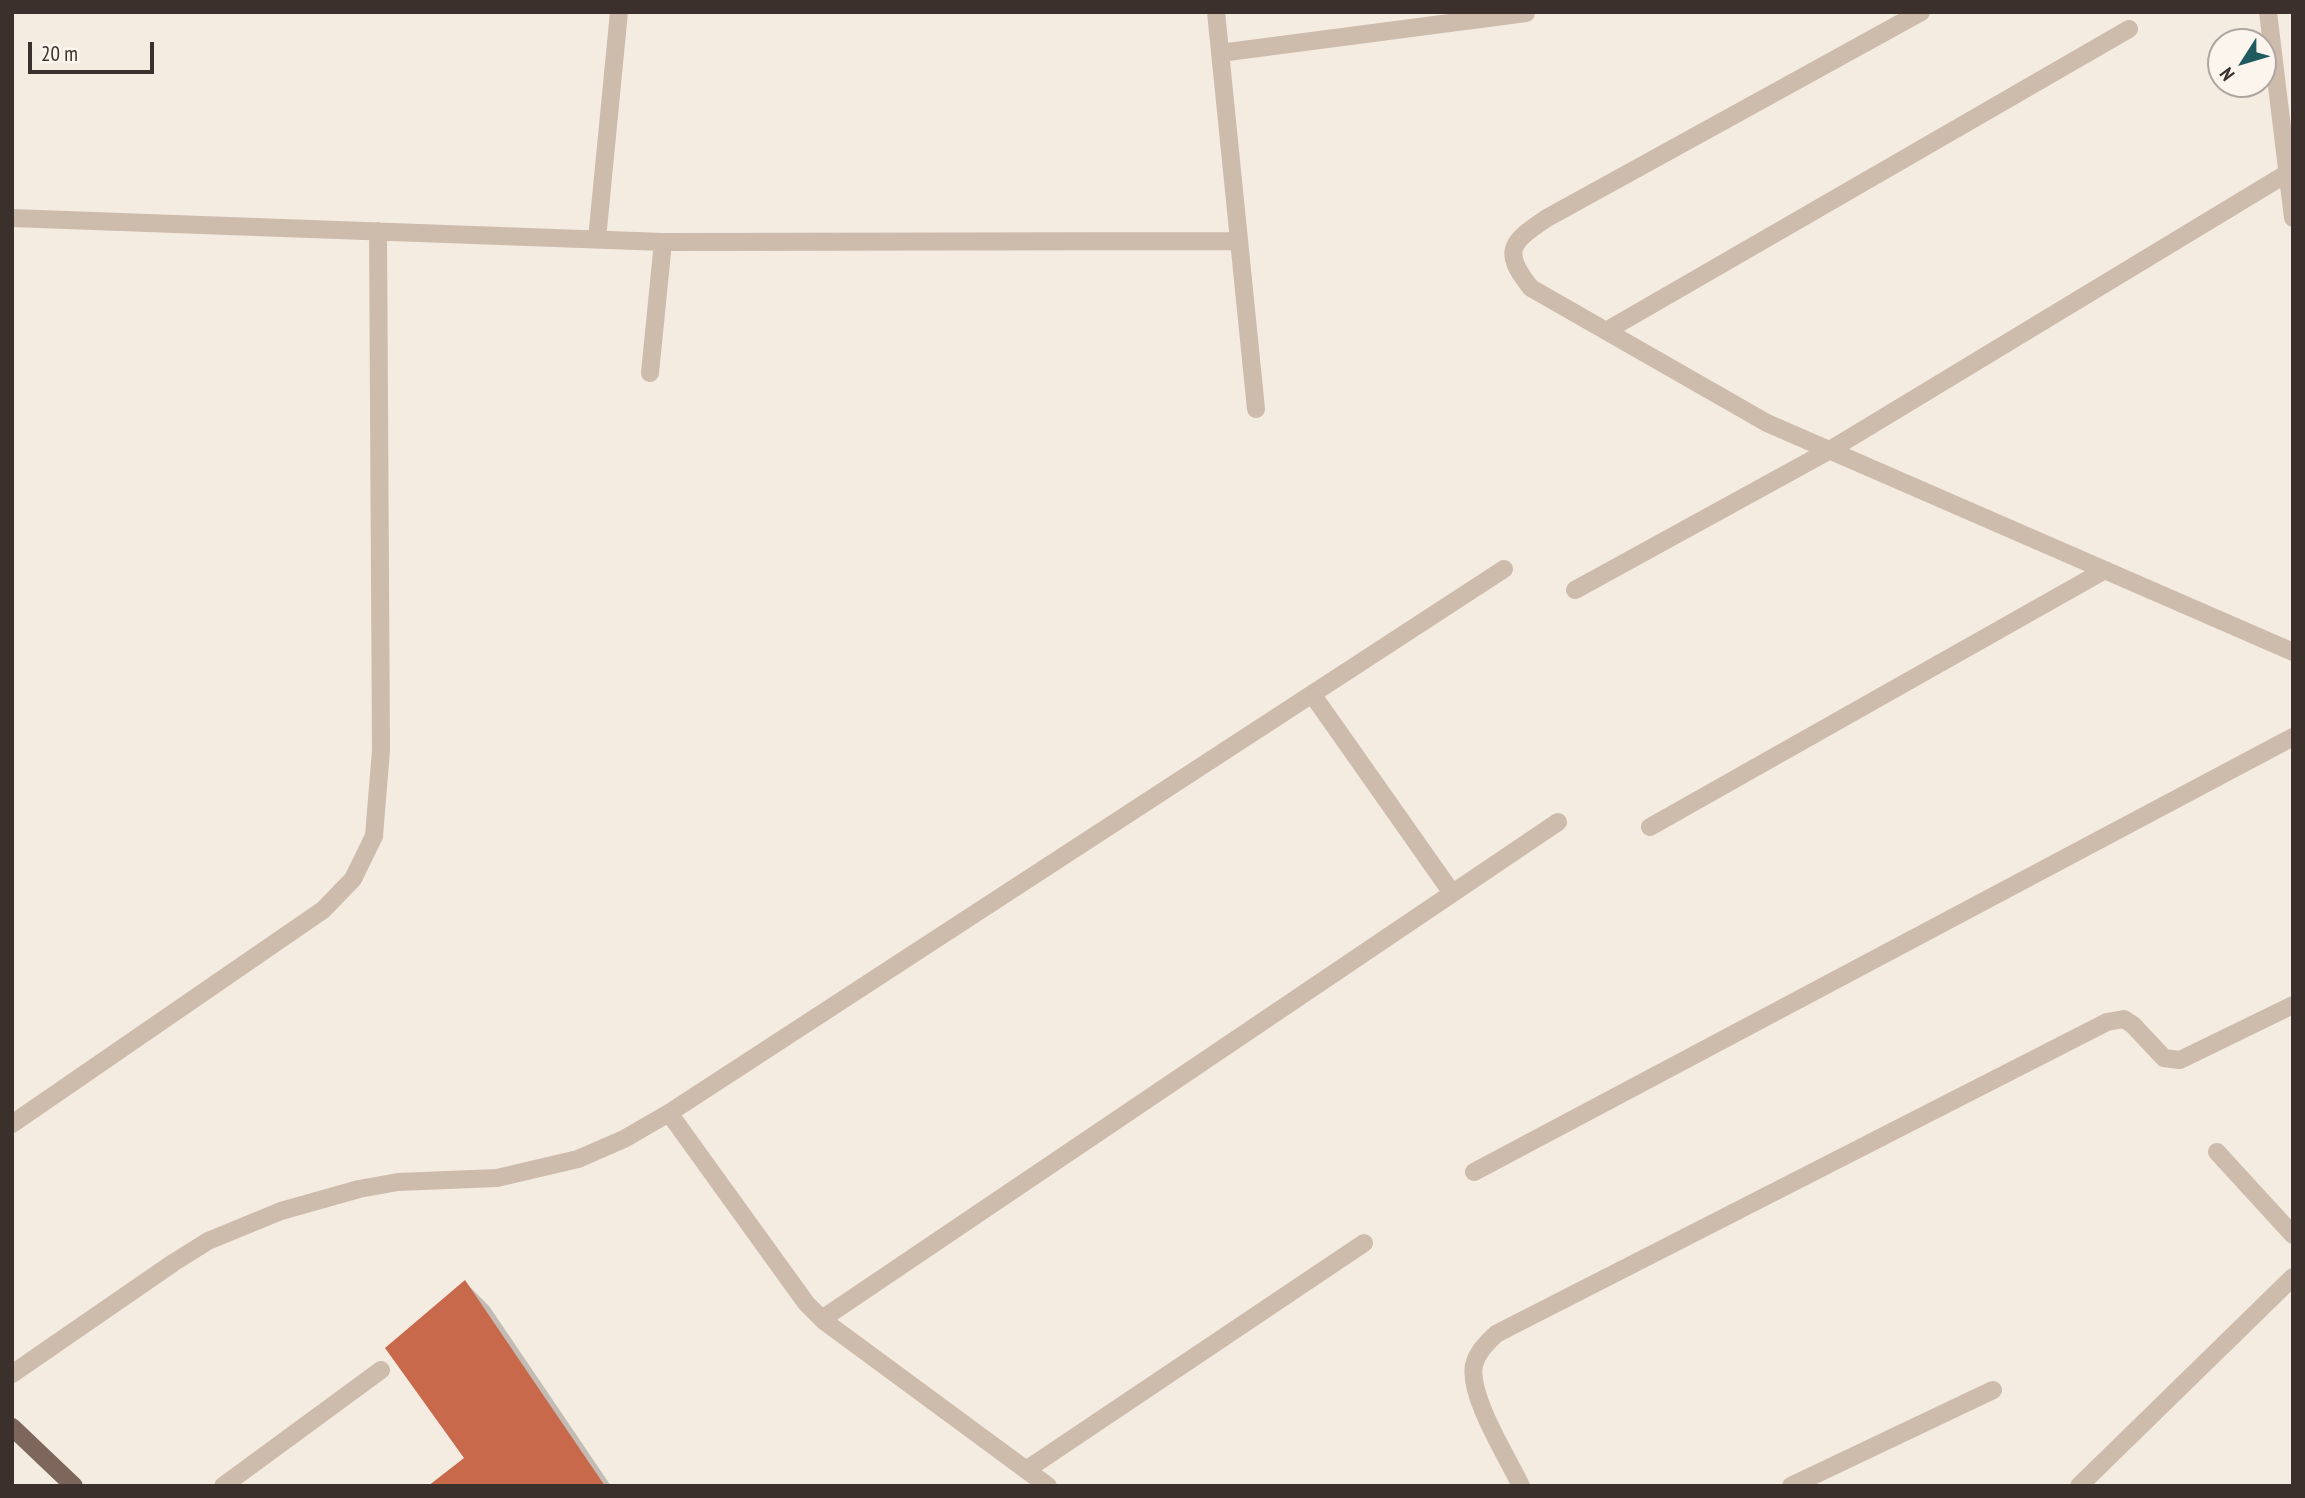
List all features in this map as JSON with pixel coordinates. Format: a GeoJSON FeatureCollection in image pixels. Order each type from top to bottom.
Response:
{"type":"FeatureCollection","features":[{"type":"Feature","properties":{"kind":"main road"},"geometry":{"type":"LineString","coordinates":[[12,1427],[74,1486]]}},
{"type":"Feature","properties":{"kind":"street"},"geometry":{"type":"LineString","coordinates":[[597,239],[618,12]]}},
{"type":"Feature","properties":{"kind":"street"},"geometry":{"type":"LineString","coordinates":[[1216,12],[1256,410]]}},
{"type":"Feature","properties":{"kind":"street"},"geometry":{"type":"LineString","coordinates":[[1921,12],[1547,218],[1524,234],[1513,250],[1515,268],[1531,288],[1767,423],[2293,652]]}},
{"type":"Feature","properties":{"kind":"street"},"geometry":{"type":"LineString","coordinates":[[2268,12],[2293,218]]}},
{"type":"Feature","properties":{"kind":"street"},"geometry":{"type":"LineString","coordinates":[[1220,53],[1526,13]]}},
{"type":"Feature","properties":{"kind":"street"},"geometry":{"type":"LineString","coordinates":[[1606,331],[2129,29]]}},
{"type":"Feature","properties":{"kind":"street"},"geometry":{"type":"LineString","coordinates":[[1575,590],[1830,450],[2288,164]]}},
{"type":"Feature","properties":{"kind":"street"},"geometry":{"type":"LineString","coordinates":[[12,218],[663,242],[1238,241]]}},
{"type":"Feature","properties":{"kind":"street"},"geometry":{"type":"LineString","coordinates":[[12,1124],[323,910],[353,879],[374,836],[381,750],[378,231]]}},
{"type":"Feature","properties":{"kind":"street"},"geometry":{"type":"LineString","coordinates":[[650,373],[663,242]]}},
{"type":"Feature","properties":{"kind":"street"},"geometry":{"type":"LineString","coordinates":[[12,1374],[208,1241],[281,1211],[359,1189],[398,1182],[497,1178],[578,1159],[624,1139],[669,1113],[1504,569]]}},
{"type":"Feature","properties":{"kind":"street"},"geometry":{"type":"LineString","coordinates":[[1650,827],[2105,570]]}},
{"type":"Feature","properties":{"kind":"street"},"geometry":{"type":"LineString","coordinates":[[1312,694],[1452,893]]}},
{"type":"Feature","properties":{"kind":"street"},"geometry":{"type":"LineString","coordinates":[[1474,1172],[2293,737]]}},
{"type":"Feature","properties":{"kind":"street"},"geometry":{"type":"LineString","coordinates":[[822,1319],[1558,822]]}},
{"type":"Feature","properties":{"kind":"street"},"geometry":{"type":"LineString","coordinates":[[1521,1486],[1476,1396],[1474,1365],[1482,1347],[1496,1334],[2107,1022],[2124,1019],[2164,1058],[2179,1060],[2293,1005]]}},
{"type":"Feature","properties":{"kind":"street"},"geometry":{"type":"LineString","coordinates":[[669,1113],[806,1303],[822,1319],[1048,1486]]}},
{"type":"Feature","properties":{"kind":"street"},"geometry":{"type":"LineString","coordinates":[[2217,1152],[2293,1235]]}},
{"type":"Feature","properties":{"kind":"street"},"geometry":{"type":"LineString","coordinates":[[1026,1470],[1364,1243]]}},
{"type":"Feature","properties":{"kind":"street"},"geometry":{"type":"LineString","coordinates":[[2079,1486],[2293,1277]]}},
{"type":"Feature","properties":{"kind":"street"},"geometry":{"type":"LineString","coordinates":[[224,1485],[381,1370]]}},
{"type":"Feature","properties":{"kind":"street"},"geometry":{"type":"LineString","coordinates":[[1791,1486],[1993,1390]]}},
{"type":"Feature","properties":{"kind":"building"},"geometry":{"type":"Polygon","coordinates":[[[465,1280],[605,1486],[428,1486],[464,1458],[385,1348],[465,1280]]]}}]}
